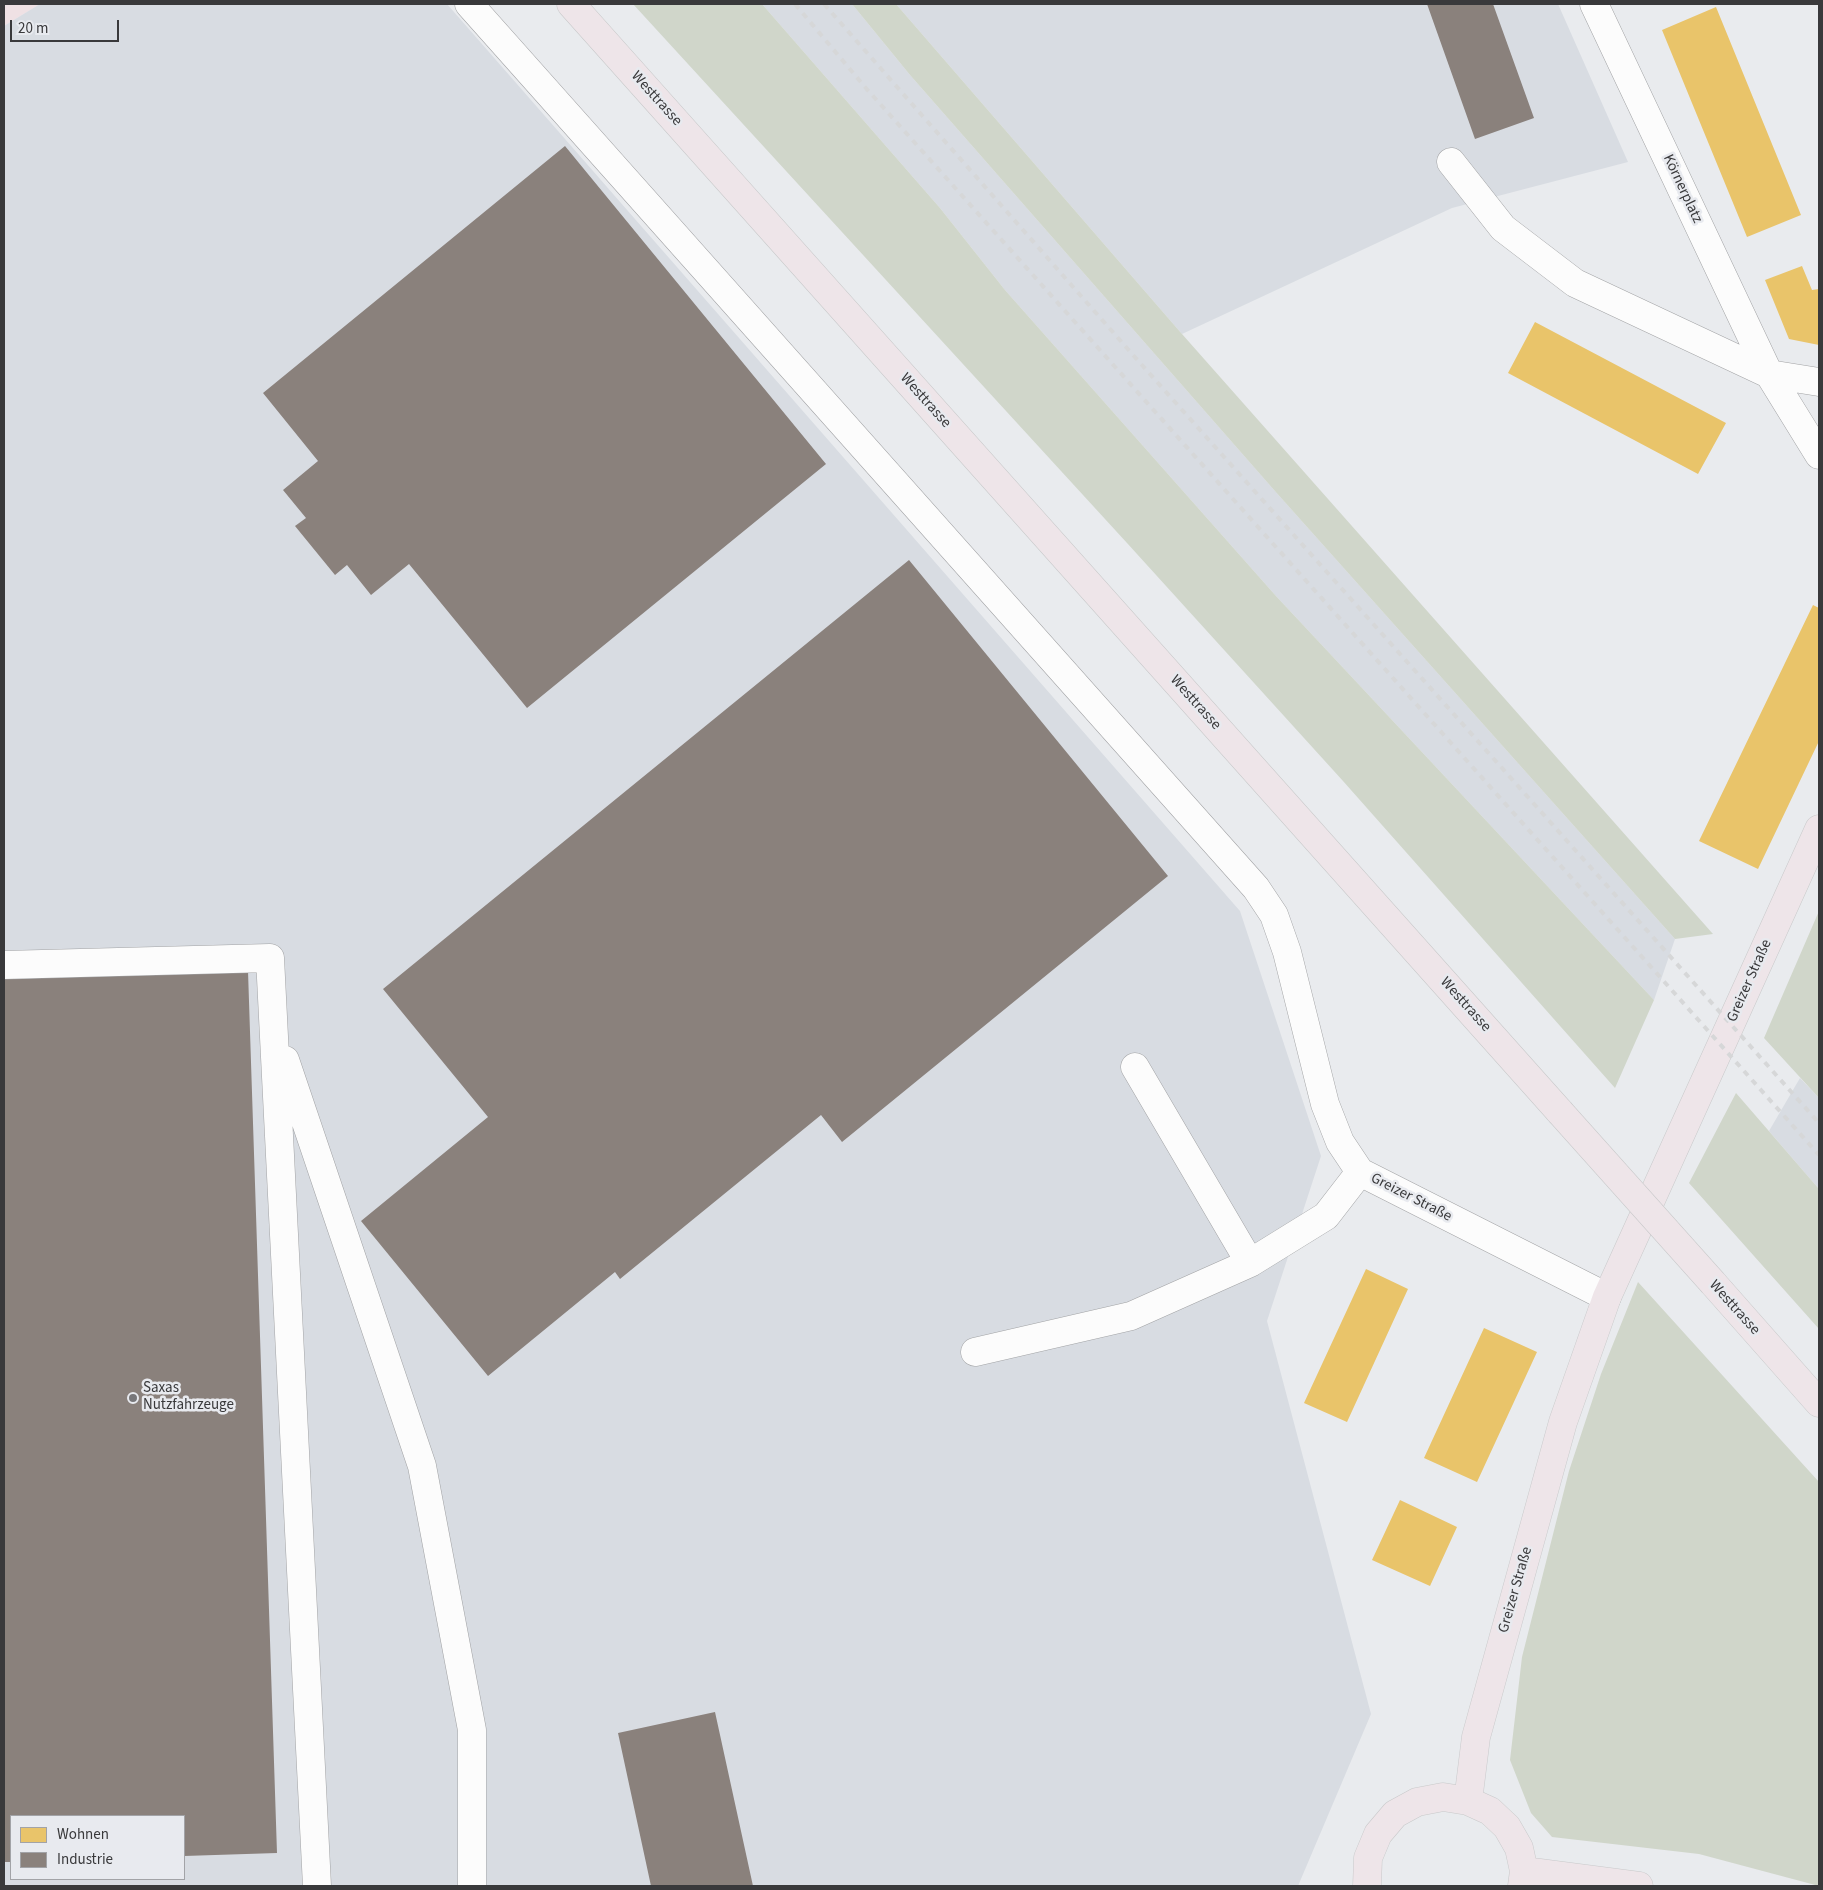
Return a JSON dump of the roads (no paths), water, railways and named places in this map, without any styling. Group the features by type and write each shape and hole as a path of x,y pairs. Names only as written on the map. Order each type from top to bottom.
{"main road":[{"name":"Westtrasse","path":"571,4 1819,1403"},
{"name":"Greizer Straße","path":"1468,1801 1476,1737 1486,1699 1563,1422 1608,1297 1819,829"},
{"path":"1367,1886 1368,1858 1378,1834 1395,1814 1418,1802 1443,1797 1468,1801 1490,1811 1507,1827 1519,1848 1523,1879 1639,1886"}],"street":[{"path":"469,4 1256,888 1274,915 1287,952 1325,1104 1340,1142 1360,1172"},
{"name":"Körnerplatz","path":"1594,4 1769,374 1819,455"},
{"path":"1451,162 1504,228 1575,283 1769,374 1819,382"},
{"path":"4,965 270,958 317,1886"},
{"path":"274,1028 422,1466 472,1730 472,1886"},
{"path":"1134,1066 1250,1263"},
{"name":"Greizer Straße","path":"975,1352 1131,1316 1250,1263 1326,1216 1360,1172 1608,1297"}],"railway":[{"path":"795,4 865,87 1819,1155"},
{"path":"824,4 1133,355 1819,1123"}],"place":[{"name":"Saxas Nutzfahrzeuge","path":"133,1398"}]}
